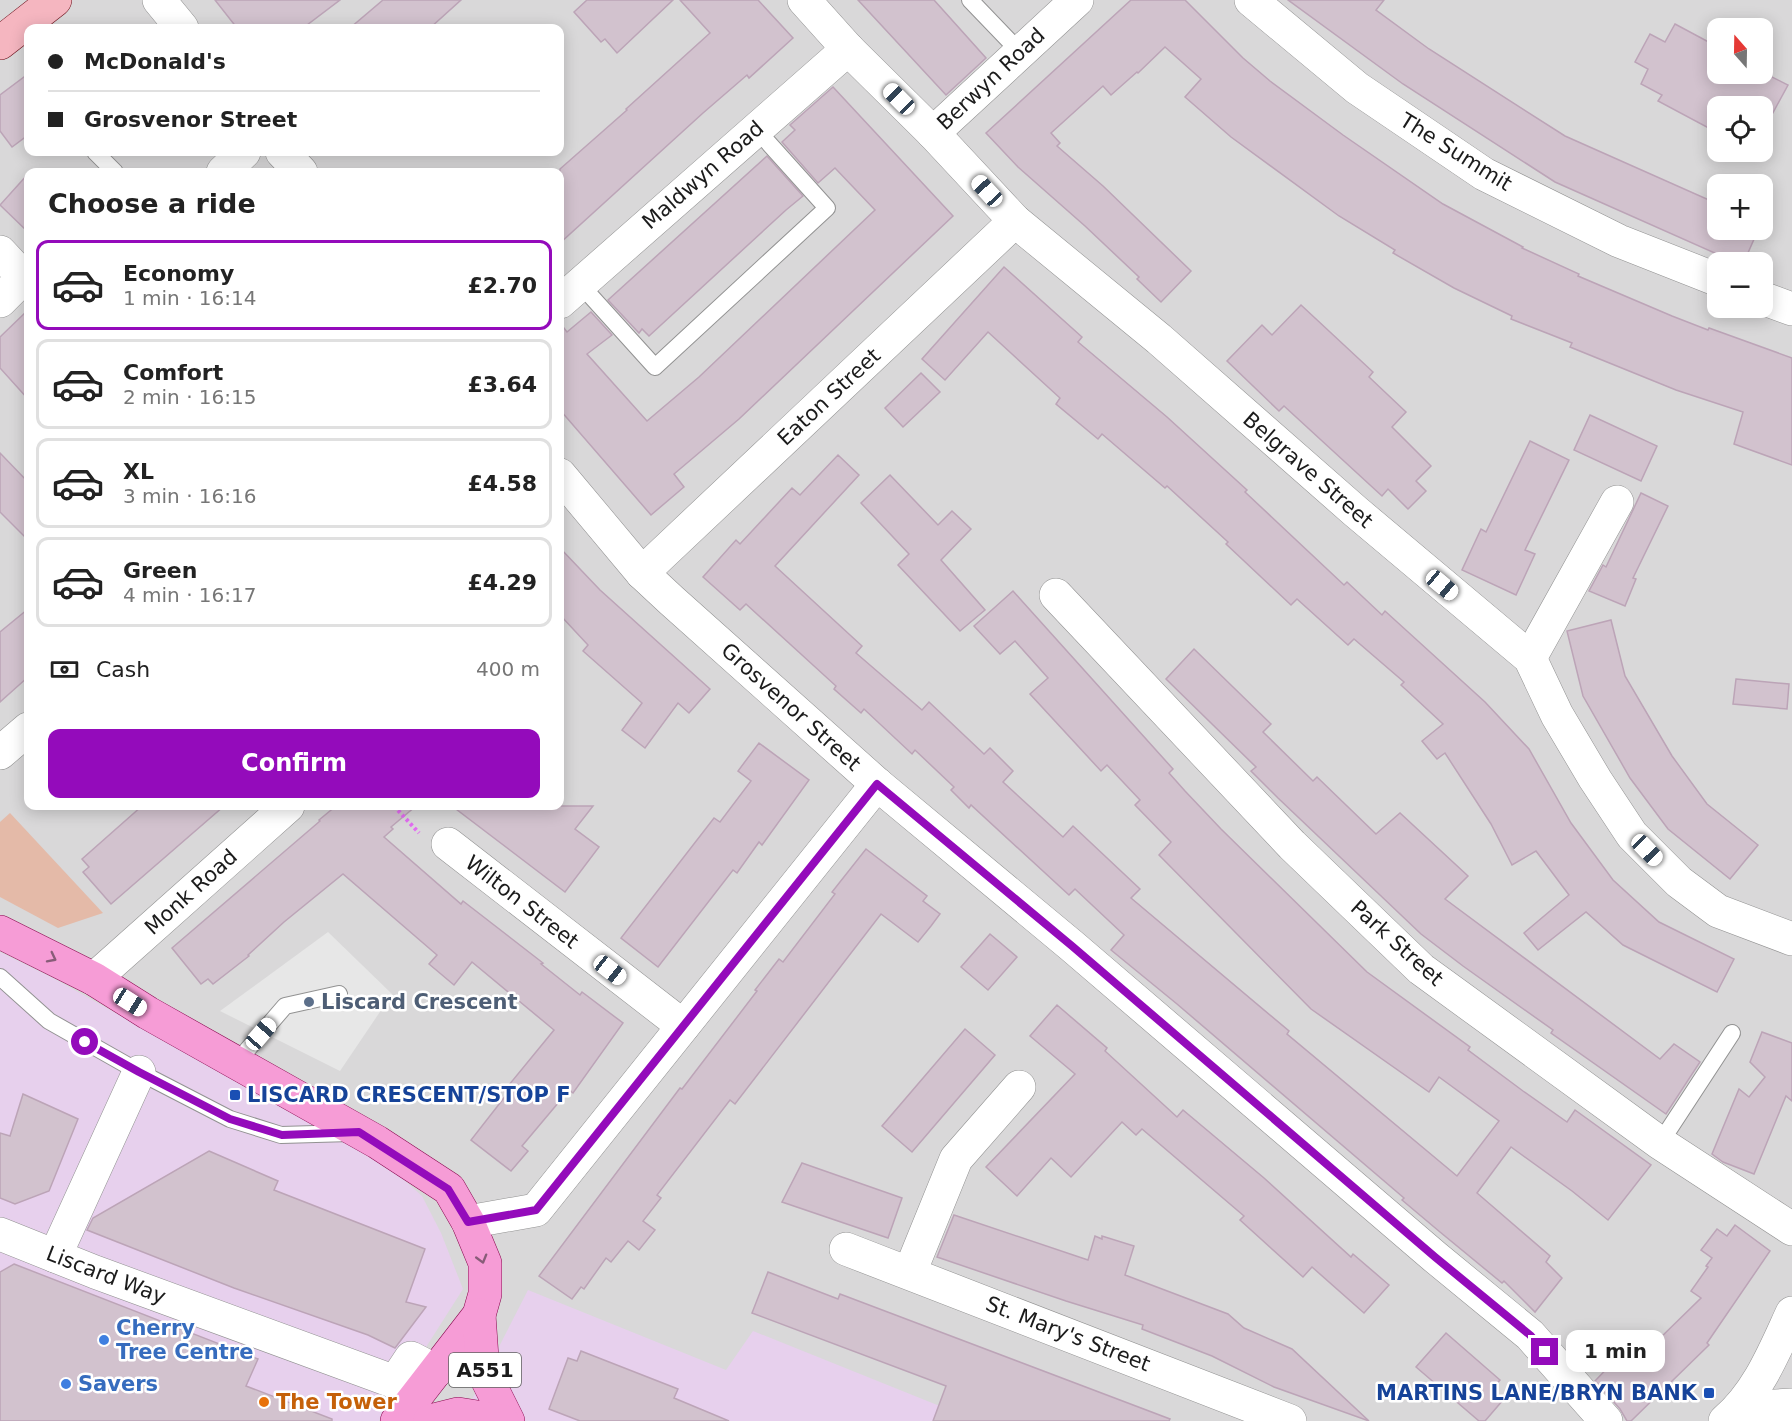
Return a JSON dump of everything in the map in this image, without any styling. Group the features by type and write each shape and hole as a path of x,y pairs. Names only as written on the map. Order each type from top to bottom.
{"main road":[{"path":"24,24 55,0"},
{"path":"0,43 24,24"},
{"name":"A551","path":"0,932 94,979 359,1132 448,1189 468,1222 485,1263 486,1294 479,1315 397,1421"},
{"name":"A551","path":"479,1315 482,1358 487,1379 508,1421"},
{"name":"A551","path":"430,1421 458,1414 502,1421"}],"street":[{"path":"159,0 179,24"},
{"name":"Belgrave Street","path":"804,0 848,49 933,133 1016,221 1159,339 1355,511 1530,658 1557,715 1595,779 1632,835 1678,882 1718,911 1792,939"},
{"name":"Berwyn Road","path":"933,133 1077,0"},
{"name":"The Summit","path":"1251,0 1357,88 1484,174 1619,241 1707,276"},
{"name":"Maldwyn Road","path":"570,293 848,49"},
{"path":"227,168 240,156"},
{"path":"286,156 297,168"},
{"name":"Eaton Street","path":"642,573 1016,221"},
{"path":"0,252 24,277"},
{"path":"0,301 24,281"},
{"path":"1773,302 1792,309"},
{"name":"Grosvenor Street","path":"564,480 642,573 877,784 1072,946 1530,1335 1606,1421"},
{"path":"1530,658 1617,502"},
{"name":"Park Street","path":"1056,595 1292,845 1421,969 1660,1143 1792,1229"},
{"path":"0,753 24,732"},
{"path":"468,1222 536,1210 877,784"},
{"name":"Monk Road","path":"94,979 284,810"},
{"name":"Wilton Street","path":"448,844 682,1026"},
{"path":"55,1256 139,1072"},
{"path":"910,1272 956,1160 1019,1087"},
{"name":"Liscard Way","path":"0,1234 395,1382 411,1358 436,1371"},
{"name":"St. Mary's Street","path":"846,1249 1290,1421"},
{"path":"1733,1414 1768,1366 1792,1313"},
{"path":"1733,1414 1792,1405"}],"lane":[{"path":"970,0 1020,52"},
{"path":"570,293 655,367 827,208 756,129"},
{"path":"99,156 111,168"},
{"path":"0,977 49,1022 230,1119 282,1135 359,1132"},
{"path":"236,1063 285,1006 339,994"},
{"path":"1660,1143 1732,1033"}],"shaded area":[{"path":"0,0 1792,0 1792,1421 0,1421"},
{"path":"10,813 103,913 58,928 0,897 0,822"},
{"name":"Liscard Crescent","path":"328,932 392,994 340,1071 220,1011"},
{"path":"0,952 53,978 385,1163 422,1196 441,1233 463,1289 379,1421 0,1421"},
{"path":"528,1290 726,1370 753,1331 977,1421 461,1421"}],"building":[{"path":"215,0 340,0 308,24 234,24"},
{"path":"383,0 461,0 434,24 355,24"},
{"path":"587,0 673,0 617,53 605,39 601,42 574,12"},
{"path":"680,0 758,0 793,38 749,78 747,75 703,113 564,239 564,168 561,168 710,33"},
{"path":"858,0 934,0 986,58 946,95"},
{"path":"1131,0 1185,0 1243,58 1343,135 1443,204 1522,248 1579,274 1578,276 1672,316 1792,358 1792,465 1734,444 1743,412 1676,390 1570,347 1572,343 1511,319 1512,316 1454,288 1393,253 1395,250 1339,216 1231,137 1185,97 1201,79 1165,47 1111,95 1103,86 1051,133 1060,143 1057,146 1103,186 1191,271 1161,302 1137,279 1139,277 1018,167 986,133"},
{"path":"1288,0 1384,0 1376,10 1429,49 1565,136 1707,199 1707,240 1754,240 1748,252 1712,252 1555,182 1403,84"},
{"path":"1675,24 1707,41 1707,84 1773,84 1773,78 1788,85 1773,113 1773,96 1707,96 1707,127 1658,101 1662,95 1641,84 1648,69 1635,62 1650,34 1665,42"},
{"path":"24,77 24,138 12,147 0,131 0,95"},
{"path":"833,87 953,216 739,419 674,474 684,487 651,515 564,415 564,328 567,332 591,312 612,335 587,354 647,421 699,377 875,210 835,168 818,183 782,142 795,130 790,125"},
{"path":"767,156 803,196 649,336 642,329 639,333 608,300"},
{"path":"24,178 24,228 0,205"},
{"path":"1004,267 1082,337 1078,342 1167,417 1247,490 1245,492 1344,585 1347,582 1382,615 1385,611 1485,702 1529,749 1571,823 1613,880 1659,922 1734,959 1717,992 1623,945 1586,912 1538,950 1524,933 1569,895 1536,851 1512,865 1491,824 1445,753 1437,759 1422,741 1443,724 1401,685 1404,682 1354,639 1348,645 1297,599 1291,605 1226,544 1228,542 1167,486 1165,488 1102,434 1098,439 1056,404 1060,398 988,332 945,380 922,359"},
{"path":"1301,305 1373,372 1369,377 1406,412 1392,427 1431,466 1416,481 1426,491 1408,509 1388,489 1382,496 1284,406 1279,411 1227,361 1262,325 1272,335"},
{"path":"24,314 24,395 0,368 0,337"},
{"path":"921,373 940,392 903,427 885,408"},
{"path":"1590,415 1657,446 1641,481 1574,450"},
{"path":"1530,441 1569,460 1525,550 1535,554 1516,595 1462,570 1481,529 1486,532"},
{"path":"0,453 24,478 24,536 0,512"},
{"path":"838,455 859,475 775,566 862,646 856,653 922,710 929,702 984,754 990,748 1013,771 1003,782 1063,837 1073,826 1140,889 1131,898 1289,1031 1287,1034 1457,1176 1499,1121 1439,1077 1429,1092 1311,1009 1159,855 1171,842 1135,805 1140,800 1107,765 1101,771 1030,694 1048,678 1015,641 1000,654 974,626 1013,591 1173,769 1169,773 1185,791 1367,972 1470,1047 1468,1050 1567,1122 1575,1110 1651,1165 1608,1220 1511,1147 1477,1193 1550,1256 1546,1262 1562,1278 1535,1312 1504,1281 1502,1283 1402,1200 1404,1198 1111,950 1124,935 1075,889 1069,895 971,805 969,808 951,790 954,787 915,750 912,754 864,709 861,713 834,689 836,686 746,604 740,610 703,577 736,540 740,544 792,488 800,495"},
{"path":"890,475 938,525 952,511 971,529 941,560 985,610 960,631 898,565 909,554 861,503"},
{"path":"1641,493 1668,506 1633,578 1636,579 1625,606 1589,591 1603,565 1606,567"},
{"path":"564,552 600,590 710,689 689,713 678,703 645,748 622,730 642,703 583,651 588,645 564,619"},
{"path":"24,612 24,681 0,702 0,632"},
{"path":"1611,620 1625,676 1672,756 1707,804 1758,845 1730,879 1668,829 1630,778 1583,696 1567,631"},
{"path":"1194,649 1271,724 1263,732 1313,781 1317,777 1376,834 1400,813 1468,876 1445,899 1660,1059 1674,1044 1700,1062 1666,1114 1551,1033 1553,1030 1421,934 1278,798 1251,771 1256,767 1166,679"},
{"path":"1736,679 1789,684 1787,709 1733,704"},
{"path":"759,743 809,780 762,845 759,842 737,873 733,870 658,967 621,938 714,818 720,822 751,781 738,771"},
{"path":"564,806 593,806 575,829 599,847 565,892 457,810 564,810"},
{"path":"137,810 219,810 111,904 83,872 89,867 82,859"},
{"path":"331,810 411,810 391,827 393,829 384,837 461,904 463,901 580,995 582,992 623,1023 573,1093 569,1090 522,1146 528,1151 511,1171 471,1140 507,1094 504,1091 554,1030 472,962 454,985 429,964 437,955 343,874 284,922 249,956 213,984 208,979 201,984 172,948"},
{"path":"866,849 927,896 923,901 940,914 931,926 918,942 881,914 735,1104 730,1100 657,1195 661,1198 643,1221 655,1230 639,1250 628,1241 611,1262 606,1258 584,1289 581,1287 572,1299 539,1276 779,959 783,962 835,894 832,892"},
{"path":"990,934 1017,957 988,990 961,967"},
{"path":"1057,1005 1107,1048 1105,1051 1177,1117 1183,1110 1264,1178 1351,1257 1353,1254 1389,1285 1364,1313 1312,1267 1303,1277 1240,1220 1244,1216 1142,1129 1136,1135 1122,1122 1071,1177 1051,1158 1017,1196 986,1167 1075,1074 1030,1036"},
{"path":"965,1029 995,1055 912,1152 882,1126"},
{"path":"1762,1032 1792,1043 1792,1101 1786,1096 1754,1174 1723,1162 1712,1154 1739,1089 1749,1097 1765,1077 1750,1062"},
{"path":"23,1094 78,1119 49,1191 15,1204 0,1198 0,1133 10,1136"},
{"path":"209,1151 278,1181 274,1190 425,1249 406,1302 426,1307 395,1348 368,1335 234,1288 87,1230 93,1218"},
{"path":"802,1163 902,1198 888,1238 782,1202"},
{"path":"954,1215 1088,1260 1095,1236 1134,1246 1125,1275 1228,1314 1244,1328 1292,1349 1369,1421 1274,1387 1212,1356 1142,1329 1143,1325 937,1257"},
{"path":"1735,1225 1770,1251 1707,1343 1709,1345 1631,1421 1627,1421 1620,1409 1595,1381 1616,1359 1624,1367 1653,1339 1656,1342 1701,1298 1691,1291 1712,1258 1701,1250 1717,1229 1727,1236"},
{"name":"Cherry Tree Centre","path":"14,1264 258,1359 246,1386 332,1419 332,1421 0,1421 0,1272"},
{"path":"768,1272 838,1299 840,1294 1170,1419 1169,1421 933,1421 946,1386 752,1313"},
{"path":"1446,1333 1500,1380 1491,1390 1503,1400 1485,1421 1479,1421 1416,1367"},
{"path":"581,1351 678,1389 674,1398 729,1421 580,1421 549,1409 568,1358 577,1361"}],"place":[{"name":"Liscard Crescent","path":"309,1002"},
{"name":"LISCARD CRESCENT/STOP F","path":"235,1095"},
{"name":"Cherry Tree Centre","path":"104,1340"},
{"name":"Savers","path":"66,1384"},
{"name":"MARTINS LANE/BRYN BANK","path":"1709,1393"},
{"name":"The Tower","path":"264,1402"}],"route":[{"path":"85,1042 230,1119 282,1135 359,1132 448,1189 468,1222 536,1210 877,784 1072,946 1435,1257 1530,1335 1545,1352"}]}
